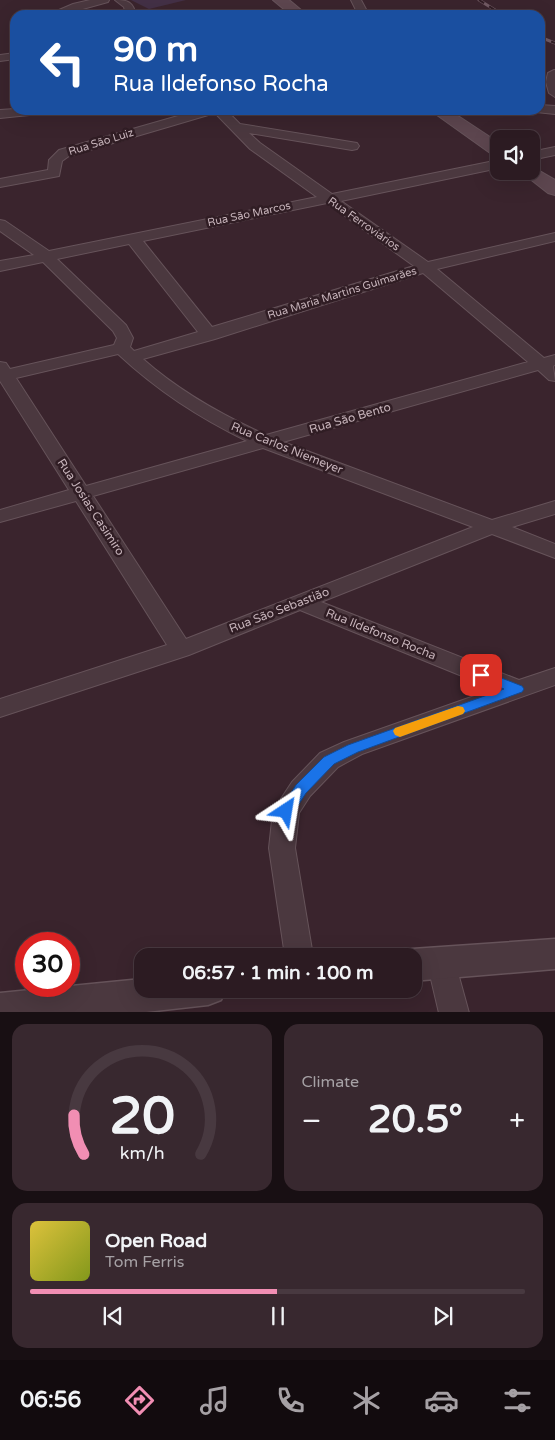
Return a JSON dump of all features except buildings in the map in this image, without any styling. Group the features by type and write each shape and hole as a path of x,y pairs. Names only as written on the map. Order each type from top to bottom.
{"main road":[{"path":"280,0 291,10"},
{"path":"445,115 490,145"},
{"path":"540,179 555,189"}],"street":[{"path":"66,10 104,0"},
{"path":"120,0 129,6 130,10"},
{"path":"554,73 552,82 555,92"},
{"name":"Rua São Luiz","path":"0,183 54,173 56,160 64,153 190,115"},
{"name":"Rua Ferroviários","path":"224,115 255,146 425,267 551,367"},
{"path":"237,128 352,146"},
{"path":"540,154 555,151"},
{"name":"Rua São Marcos","path":"0,266 490,166"},
{"path":"0,224 46,256 120,329 125,338 125,352"},
{"name":"Rua Maria Martins Guimarães","path":"2,373 125,352 209,335 425,267 555,237"},
{"path":"133,239 209,335"},
{"name":"Rua Carlos Niemeyer","path":"125,352 154,378 185,399 221,421 265,442 555,551"},
{"name":"Rua São Bento","path":"0,516 265,442 551,367"},
{"name":"Rua Josias Casimiro","path":"2,373 82,493 181,648"},
{"name":"Rua São Sebastião","path":"0,708 181,648 492,527 555,507"},
{"name":"Rua Ildefonso Rocha","path":"300,602 518,689"},
{"path":"298,948 282,848 286,811 301,789 329,760 353,748 555,676"},
{"path":"454,1012 427,964 555,954"},
{"path":"0,1010 152,1004 174,998"}],"shaded area":[{"path":"131,0 186,0 149,9"}],"railway":[{"path":"479,0 495,10"},
{"path":"545,39 555,43"}],"slow traffic":[{"path":"400,731 458,711"}],"route":[{"path":"286,811 301,789 329,760 353,748 518,689 481,675"}]}
